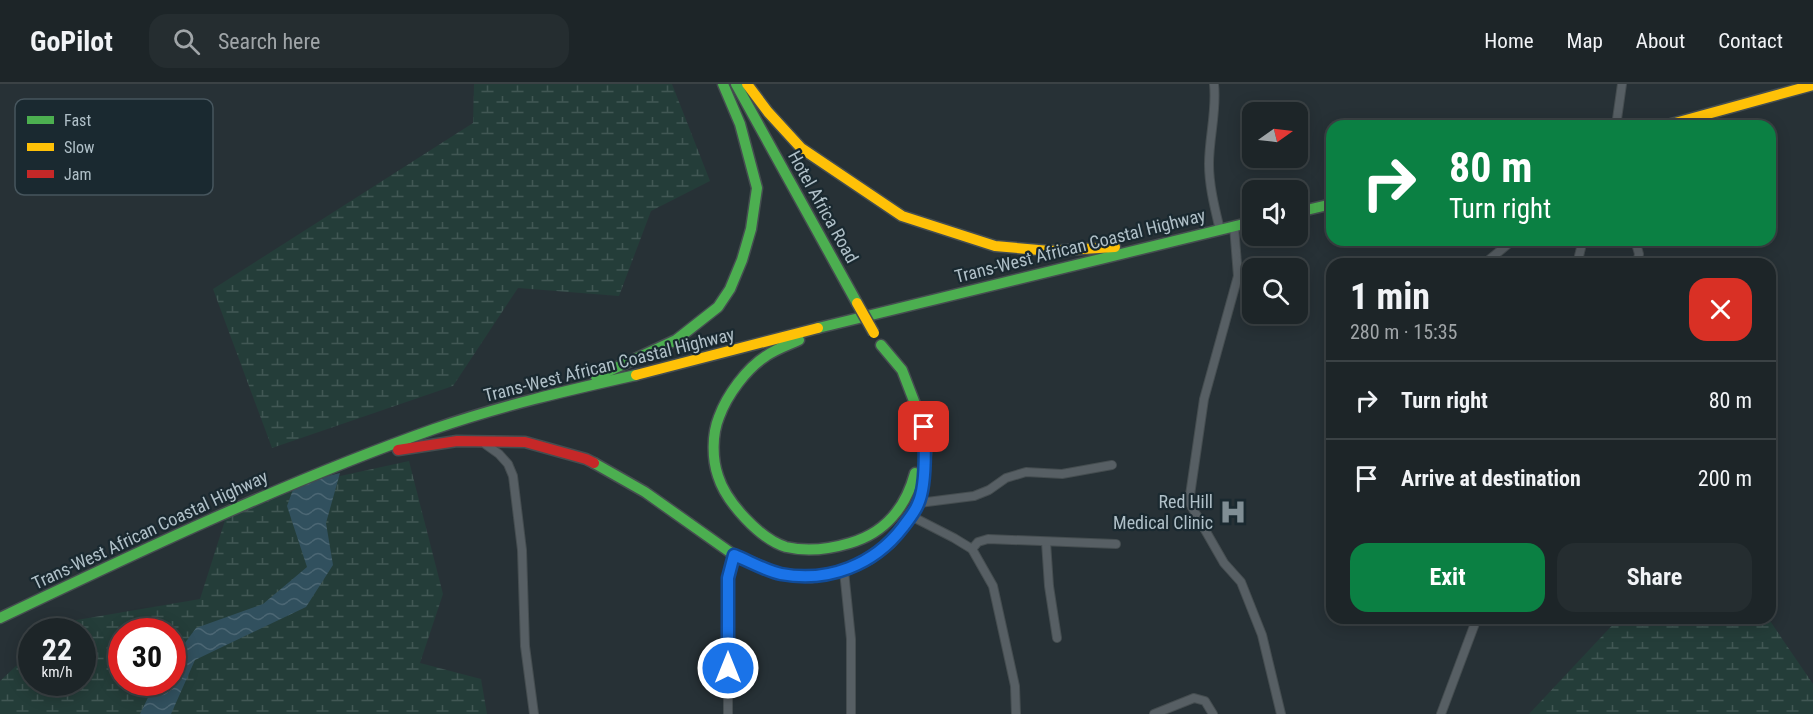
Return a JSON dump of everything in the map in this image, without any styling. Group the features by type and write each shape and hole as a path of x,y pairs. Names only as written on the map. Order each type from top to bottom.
{"main road":[{"path":"565,391 676,340 718,307 730,289 751,229 757,188 740,124 723,84"},
{"name":"Hotel Africa Road","path":"736,84 881,345"},
{"path":"747,84 801,148 902,216 995,246 1050,251 1108,248 1204,234"},
{"path":"1686,120 1813,85"},
{"path":"1308,210 1326,205"},
{"name":"Trans-West African Coastal Highway","path":"0,618 178,533 271,492 435,429 565,391 660,370 838,323 1242,224"},
{"path":"838,323 775,351 756,363 727,401 716,424 715,451 718,476 735,506 757,528 780,544 810,550 841,547 874,535 901,510 913,486 918,458 917,432 898,374 881,345"},
{"path":"369,454 457,441 525,442 586,459 645,492 734,555 779,574 811,577 844,571 869,558 890,543 919,503 926,453 924,427 902,370 881,345"}],"street":[{"path":"1214,84 1214,120 1209,164 1220,230"},
{"path":"1617,120 1622,84"},
{"path":"1234,226 1238,276 1204,399 1189,502 1224,563 1241,582 1263,635 1281,714"},
{"path":"1491,258 1506,246"},
{"path":"480,440 499,454 508,464 513,476 521,540 525,646 534,714"},
{"path":"919,503 974,496 989,490 1006,478 1026,472 1062,474 1112,465"},
{"path":"911,516 972,549 993,586 1015,686 1016,714"},
{"path":"972,549 978,542 988,539 1116,544"},
{"path":"1046,542 1048,586 1057,638"},
{"path":"728,714 728,578 734,555"},
{"path":"844,571 851,639 851,714"},
{"path":"1441,714 1475,624"},
{"path":"1154,714 1194,698 1205,701 1213,714"}],"green space":[{"path":"474,84 672,84 710,181 651,211 619,296 518,288 453,386 272,448 213,289 473,123"},
{"path":"409,461 443,594 420,663 481,679 487,714 0,714 0,681 18,664 18,696 96,696 96,618 88,618 200,599 227,514 285,488"},
{"path":"1613,624 1772,624 1813,684 1813,714 1529,714"}],"water":[{"path":"340,473 326,523 333,565 306,607 195,660 186,680 186,641 196,628 263,604 307,567 287,506 295,484"},
{"path":"149,696 179,696 171,714 140,714"}],"traffic: fast":[{"path":"596,377 676,340 718,307 730,289 751,229 757,188 740,124 723,84"},
{"path":"736,84 857,303"},
{"path":"1308,210 1326,205"},
{"path":"818,328 1242,224"},
{"path":"799,340 778,349 751,368 732,391 722,409 715,431 715,462 722,486 736,508 755,528 776,543 786,547 810,550 842,545 862,539 884,525 906,497 915,473"},
{"path":"594,463 645,492 734,555 779,574 811,577 844,571 869,559 890,543 919,503 926,453 924,427 902,370 881,345"},
{"path":"0,618 214,518 323,471 434,429 484,413 636,375"}],"traffic: slow":[{"path":"747,84 768,112 801,148 902,216 995,246 1050,251 1115,247"},
{"path":"1686,120 1813,85"},
{"path":"857,303 874,333"},
{"path":"636,375 818,328"}],"traffic: jam":[{"path":"398,450 457,441 525,442 594,463"}],"place":[{"name":"Red Hill Medical Clinic","path":"1233,512"}],"route":[{"path":"728,668 728,578 734,555 779,574 811,577 844,571 869,558 890,543 919,503 926,453 924,427"}]}
